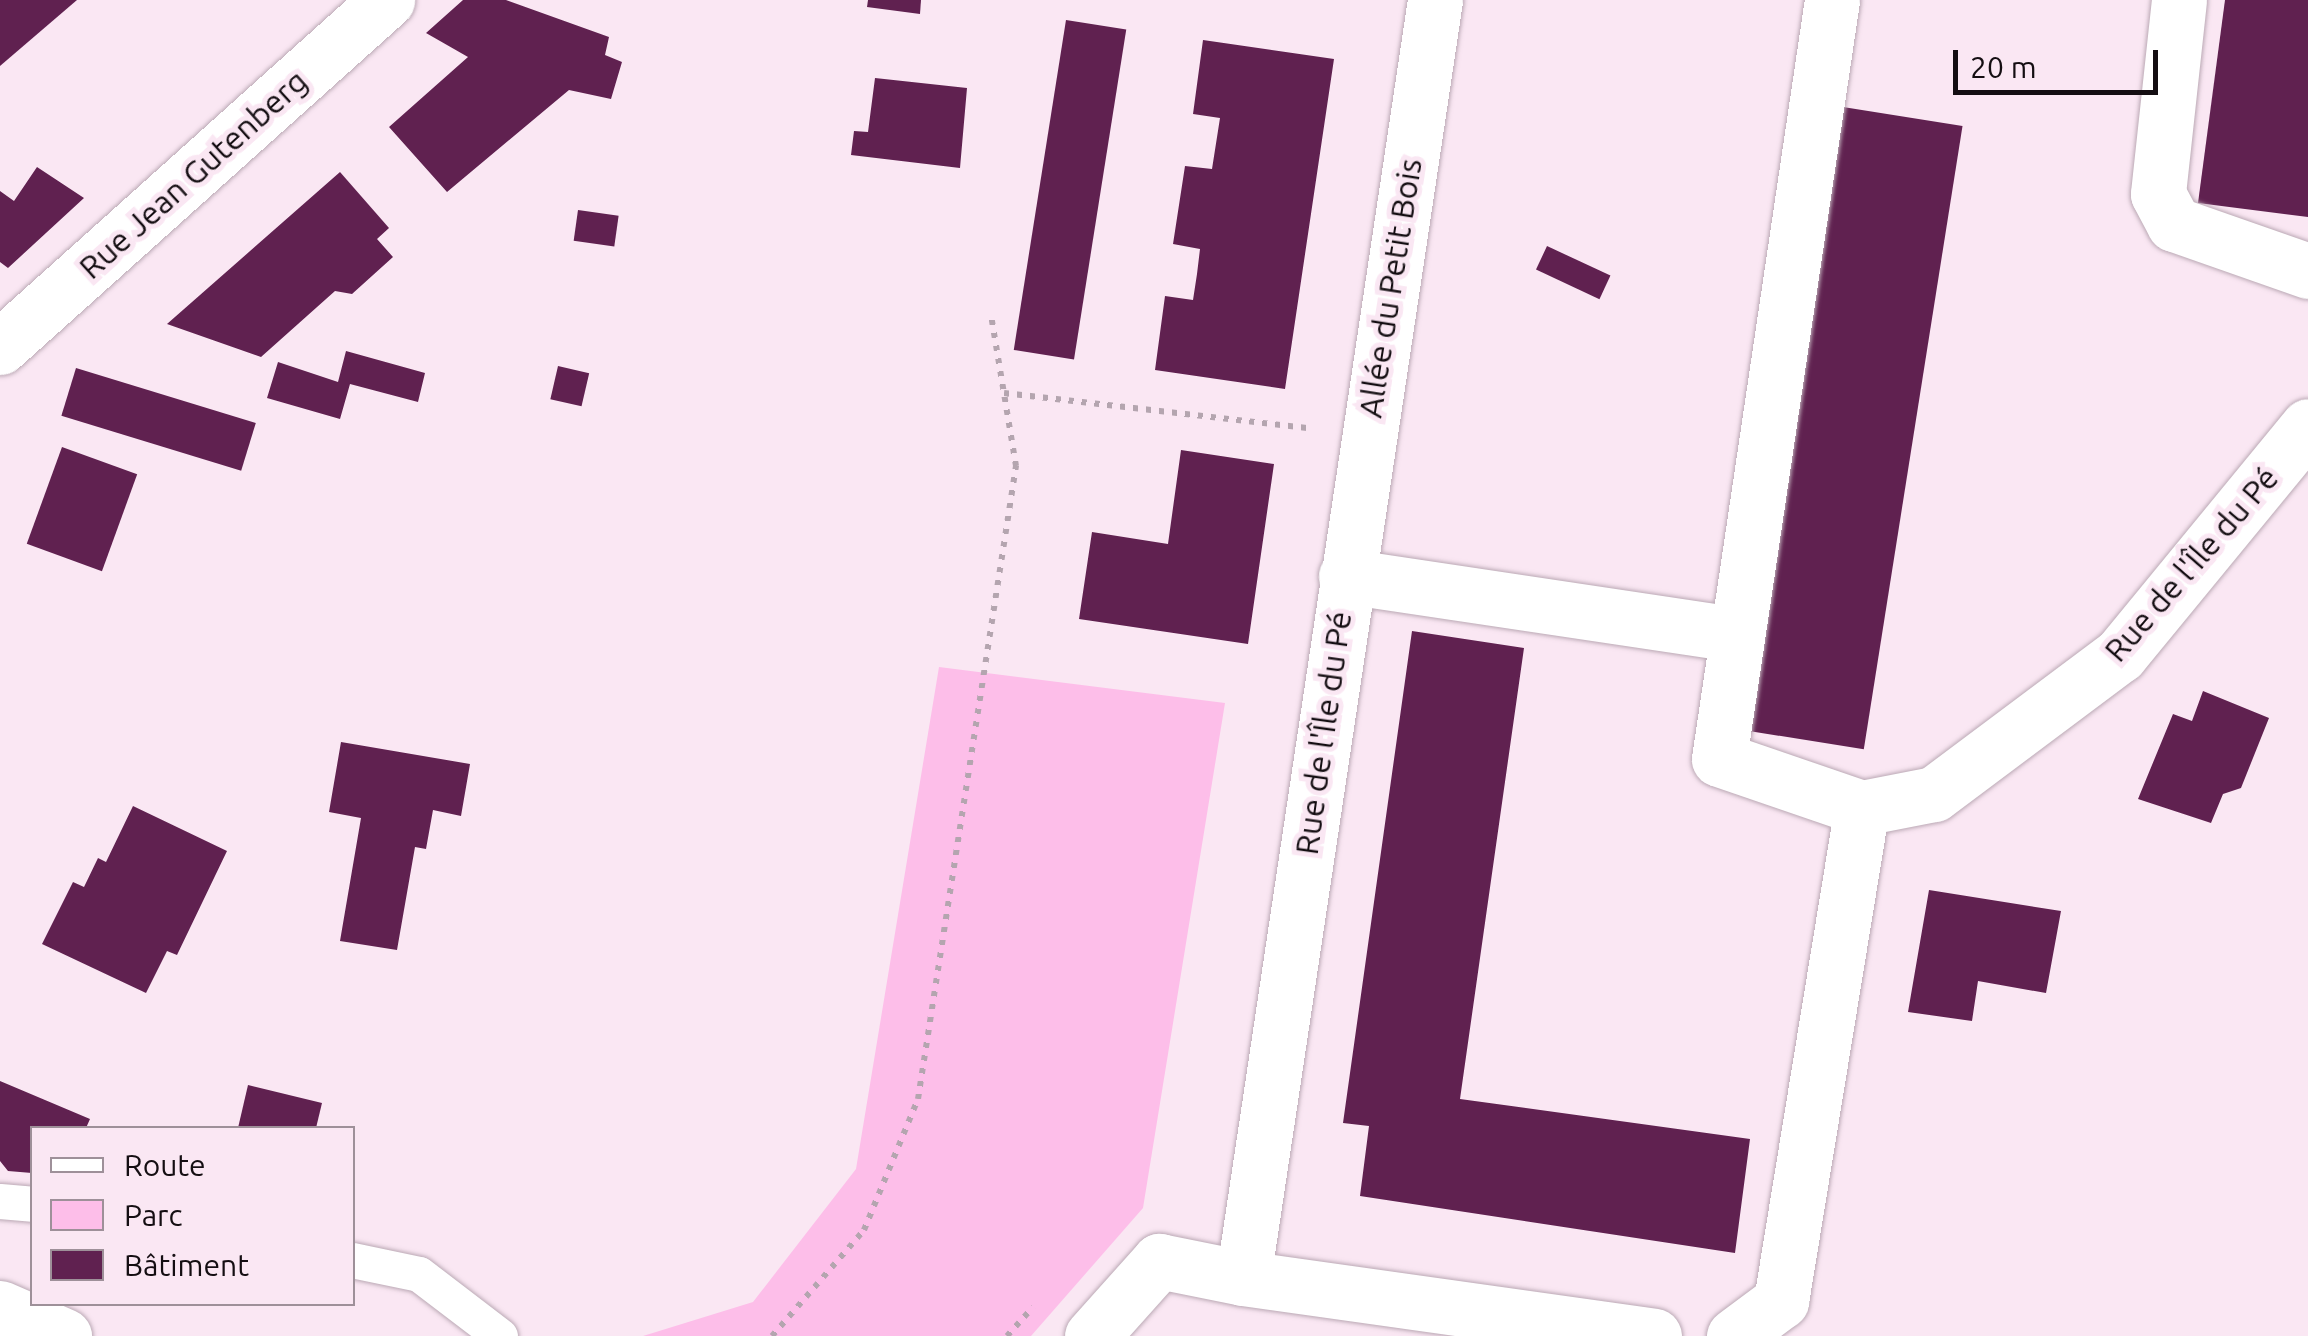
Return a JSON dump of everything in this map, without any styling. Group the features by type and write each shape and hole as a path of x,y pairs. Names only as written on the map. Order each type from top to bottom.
{"street":[{"name":"Rue Jean Gutenberg","path":"0,347 386,0"},
{"name":"Allée du Petit Bois","path":"1346,576 1435,0"},
{"name":"Rue de l'Île du Pé","path":"1832,0 1734,634 1719,759 1862,808 1934,794 2120,655 2308,426"},
{"path":"2179,0 2158,194 2174,224 2308,271"},
{"name":"Rue de l'Île du Pé","path":"1243,1278 1346,576 1734,634"},
{"path":"1734,1336 1781,1302 1862,808"},
{"path":"1092,1336 1159,1262 1243,1278 1654,1336"},
{"path":"6,1319 64,1336"}],"lane":[{"path":"0,1201 30,1204"},
{"path":"355,1261 418,1274 500,1336"}],"path":[{"path":"772,1336 864,1230 918,1099 1016,466 991,315"},
{"path":"1004,393 1368,435"}],"green space":[{"path":"939,667 1225,703 1143,1208 1031,1336 643,1336 753,1302 856,1169"}],"building":[{"path":"0,0 77,0 0,66"},
{"path":"463,0 506,0 609,37 605,55 622,62 611,99 569,90 447,192 389,127 468,57 426,33"},
{"path":"868,0 921,0 920,14 867,7"},
{"path":"2225,0 2308,0 2308,217 2198,203"},
{"path":"1066,20 1126,30 1074,359 1014,350"},
{"path":"1203,40 1334,59 1285,389 1155,370 1165,296 1193,300 1197,274 1200,249 1173,244 1185,166 1212,169 1220,118 1193,114"},
{"path":"875,78 967,88 960,168 851,155 854,131 868,132"},
{"path":"1843,107 1963,126 1864,749 1744,730"},
{"path":"37,167 84,198 8,268 0,262 0,191 14,201"},
{"path":"340,172 389,228 377,239 393,257 352,294 335,291 261,357 167,324"},
{"path":"578,210 619,216 614,246 574,241"},
{"path":"1547,246 1610,276 1599,299 1536,270"},
{"path":"346,351 425,373 418,402 350,384 340,419 267,398 278,362 338,382"},
{"path":"558,366 589,373 582,406 550,399"},
{"path":"76,368 256,423 241,471 61,416"},
{"path":"62,447 137,474 102,571 27,544"},
{"path":"1181,450 1274,464 1248,644 1079,619 1092,532 1168,544"},
{"path":"1412,631 1524,648 1460,1099 1750,1139 1735,1253 1360,1196 1369,1126 1343,1123"},
{"path":"2203,691 2269,718 2241,788 2223,794 2211,823 2138,799 2173,714 2192,721"},
{"path":"341,742 470,764 461,816 433,810 426,849 415,847 397,950 340,941 361,818 329,812"},
{"path":"133,806 227,851 177,955 167,951 146,993 42,944 73,882 84,887 98,858 106,862"},
{"path":"1929,890 2061,911 2046,993 1978,981 1972,1021 1908,1012"},
{"path":"0,1081 90,1119 87,1126 30,1126 30,1173 8,1171 0,1161"},
{"path":"248,1085 322,1103 316,1126 238,1126"}]}
